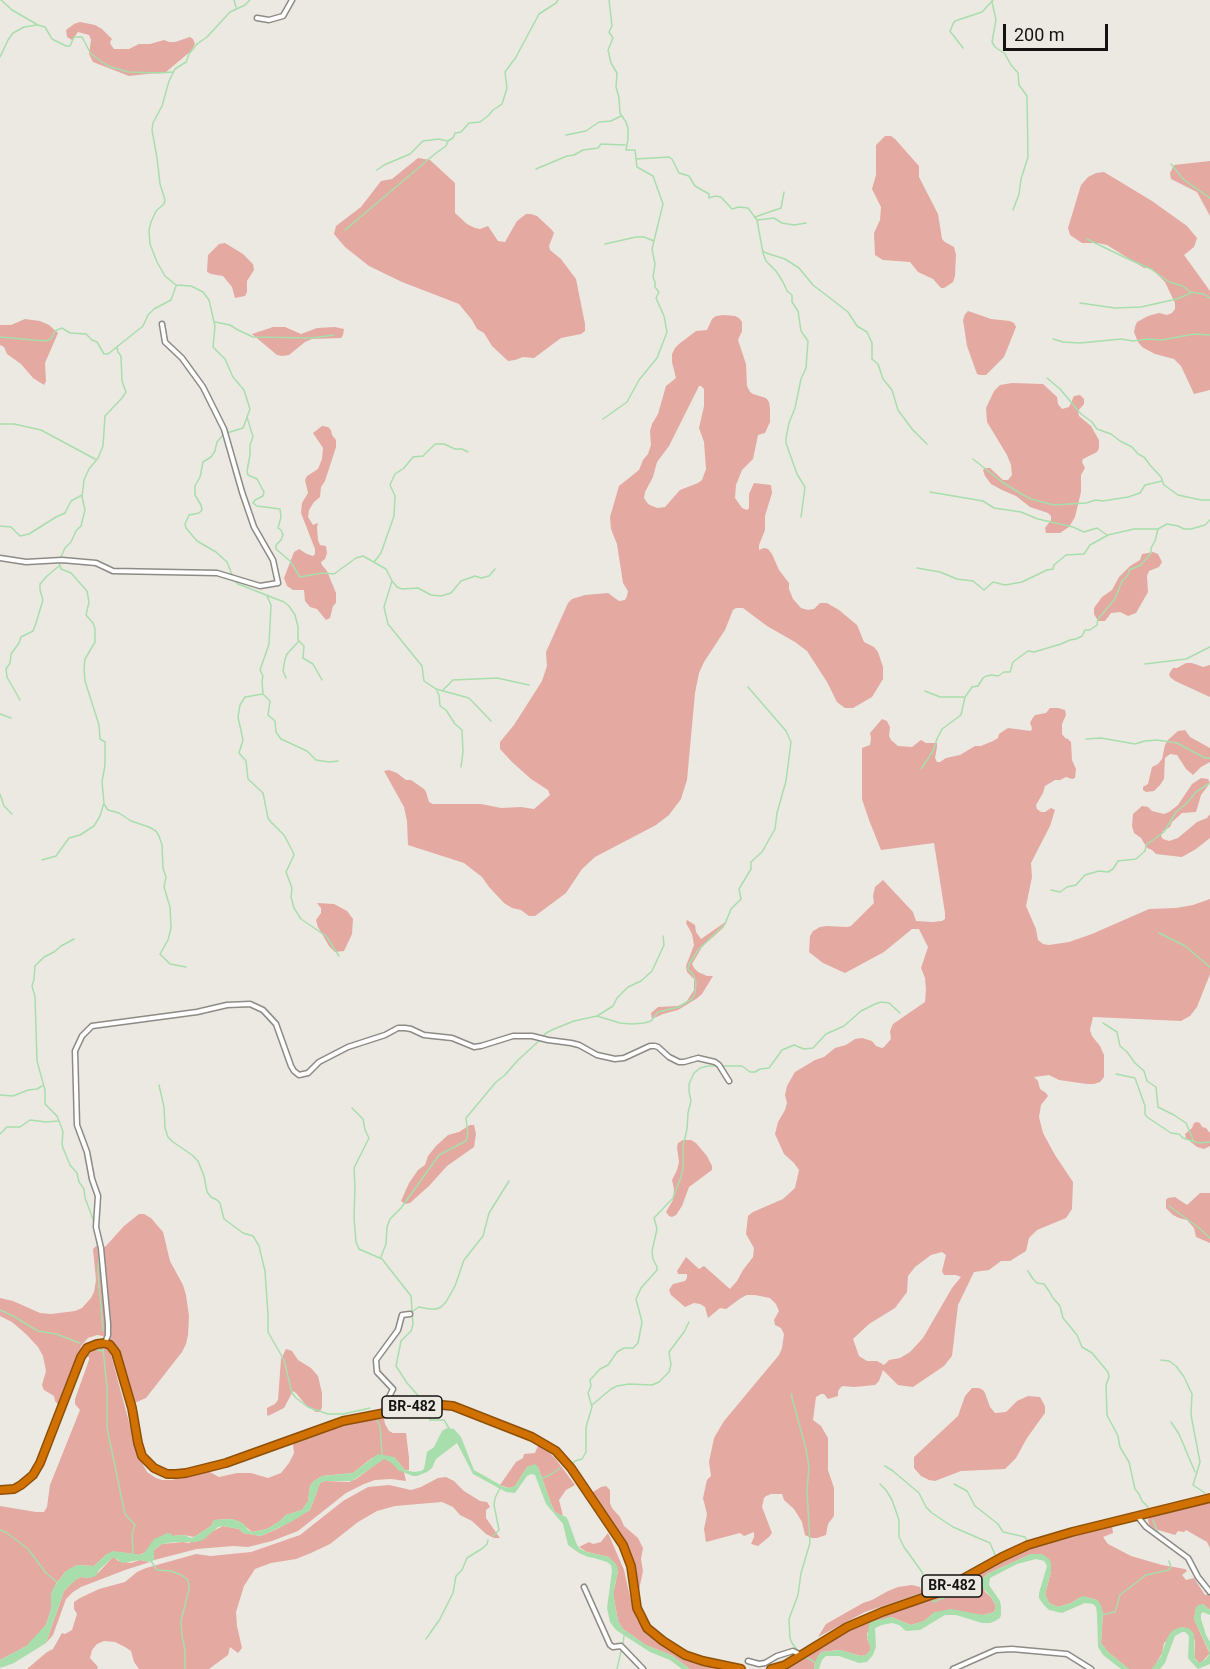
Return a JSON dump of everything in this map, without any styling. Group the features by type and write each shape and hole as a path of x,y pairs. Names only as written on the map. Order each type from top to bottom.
{"highway":[{"name":"BR-482","path":"105,1344 110,1345 116,1353 132,1408 142,1456 154,1468 167,1474 186,1473 226,1463 343,1421 431,1404 453,1406 532,1437 556,1451 571,1468 623,1545 631,1566 637,1608 647,1628 685,1655 741,1669"},
{"path":"0,1490 14,1489 33,1475 40,1463 81,1357 92,1345 105,1344"},
{"name":"BR-482","path":"771,1669 785,1665 847,1627 937,1593 1028,1545 1210,1498"}],"street":[{"path":"257,18 269,20 283,16 292,0"},
{"path":"0,558 26,562 62,560 96,563 113,571 217,573 260,586 278,584 273,560 254,527 224,429 203,387 182,358 165,342 162,324"},
{"path":"105,1344 108,1324 101,1248 96,1227 98,1196 77,1114 75,1051 82,1036 92,1026 197,1012 227,1005 250,1004 263,1010 276,1024 291,1066 299,1075 308,1073 317,1064 339,1050 385,1035 398,1028 405,1028 427,1036 452,1038 474,1047 517,1036 532,1036 576,1044 597,1055 615,1059 624,1058 650,1046 655,1046 679,1062 698,1058 715,1062 729,1081"},
{"path":"387,1412 386,1403 393,1389 377,1372 376,1360 398,1330 402,1316 410,1314"},
{"path":"1137,1516 1146,1527 1188,1558 1198,1577 1210,1592"},
{"path":"584,1587 610,1645 621,1646 643,1669"},
{"path":"953,1669 996,1650 1012,1649 1067,1654 1091,1669"},
{"path":"748,1661 765,1663 793,1651 801,1655"}],"shaded area":[{"path":"80,22 102,29 112,39 110,42 114,49 129,49 139,44 164,40 175,42 190,37 195,44 191,51 166,72 129,76 93,62 89,54 91,40 89,35 78,32 72,40 67,37 66,30"},
{"path":"885,136 895,139 919,166 919,177 938,214 942,239 954,247 955,276 953,282 944,288 941,288 933,279 918,272 910,262 883,260 875,255 874,233 880,220 881,207 872,189 876,175 876,145"},
{"path":"418,158 430,160 455,183 455,213 475,228 488,226 498,241 505,242 517,221 526,214 537,216 552,230 554,233 549,246 550,250 561,259 576,279 585,331 561,338 534,358 523,357 508,361 492,346 484,333 477,329 459,304 402,282 369,266 345,247 334,234 336,226 361,207 381,181 392,179"},
{"path":"1210,161 1210,216 1197,192 1171,179 1170,173 1174,165"},
{"path":"1104,172 1152,201 1187,226 1197,238 1194,247 1184,255 1210,291 1210,390 1194,394 1181,366 1174,359 1155,354 1138,342 1134,332 1137,322 1159,313 1167,315 1175,309 1175,303 1165,282 1153,270 1144,268 1107,245 1082,243 1070,235 1068,228 1081,185 1088,177"},
{"path":"225,243 243,254 253,264 254,270 247,281 245,296 235,298 232,287 223,276 207,272 208,255 219,244"},
{"path":"968,311 991,319 1010,321 1016,327 1004,357 986,375 977,374 967,346 963,320"},
{"path":"716,316 735,316 742,322 742,331 738,340 746,364 747,386 753,394 766,398 770,408 770,422 765,433 758,435 753,459 742,470 736,485 735,498 742,508 747,510 749,494 754,483 771,485 772,493 759,550 768,549 772,554 779,570 789,583 793,599 801,608 814,609 820,603 827,603 857,625 864,642 878,652 883,667 883,679 872,697 853,708 845,708 837,702 807,651 743,608 733,610 725,630 699,673 687,780 681,799 669,815 656,825 595,857 582,869 566,893 535,916 529,916 504,903 482,877 464,863 408,845 404,807 384,771 389,770 406,780 411,780 424,789 429,802 433,804 481,804 501,808 534,809 550,795 548,790 512,762 500,749 500,742 514,725 542,681 547,666 546,652 568,603 572,599 585,595 608,593 619,601 625,600 628,591 623,583 610,517 619,486 639,470 648,454 651,445 650,431 658,414 666,386 676,378 672,362 675,348 696,331 707,330","holes":["701,386 704,389 704,406 699,428 704,442 706,469 702,480 680,490 665,507 652,506 644,498 657,462 669,446"]},
{"path":"25,319 40,321 58,333 45,363 46,381 44,385 33,378 0,345 0,325 11,325"},
{"path":"273,327 285,327 301,334 317,328 344,329 341,338 312,339 289,355 282,356 277,355 252,334"},
{"path":"1043,384 1057,397 1062,409 1069,407 1074,396 1080,395 1084,399 1084,404 1078,411 1079,416 1091,426 1099,440 1097,452 1083,459 1082,462 1085,468 1081,475 1081,492 1075,517 1069,527 1060,533 1046,533 1045,528 1051,520 1048,513 1030,507 1016,496 991,484 983,470 990,468 1003,480 1008,480 1012,475 1007,455 987,422 986,408 994,391 1000,385"},
{"path":"322,426 331,430 336,440 336,447 321,487 320,497 309,510 308,517 313,525 318,523 318,540 320,545 326,546 327,553 321,562 336,593 336,603 330,618 326,620 317,609 310,607 305,601 304,590 293,590 287,586 284,578 294,552 299,549 313,556 315,554 301,513 302,503 308,493 305,480 318,469 322,459 323,448 313,433"},
{"path":"1153,552 1158,554 1162,562 1159,567 1149,571 1148,592 1136,613 1128,616 1120,612 1111,613 1105,621 1098,621 1094,608 1102,597 1112,590 1119,577 1130,566 1140,560 1142,554"},
{"path":"1186,663 1203,667 1210,665 1210,697 1170,677 1169,674 1173,668"},
{"path":"1050,708 1065,710 1062,734 1071,742 1072,760 1076,769 1075,778 1066,777 1045,786 1036,805 1041,812 1051,808 1055,810 1050,826 1031,863 1032,877 1026,906 1038,940 1049,945 1069,942 1149,909 1176,908 1210,899 1210,974 1197,1007 1190,1016 1181,1021 1093,1017 1090,1030 1104,1055 1104,1077 1100,1082 1087,1084 1059,1080 1049,1075 1034,1077 1040,1089 1048,1096 1041,1105 1039,1117 1043,1133 1073,1182 1072,1209 1066,1218 1037,1230 1029,1238 1026,1251 1010,1261 1001,1261 989,1270 974,1272 958,1305 952,1356 944,1366 913,1387 898,1385 883,1370 875,1385 843,1386 838,1391 838,1396 828,1399 821,1394 816,1397 813,1420 821,1426 828,1438 828,1470 834,1488 834,1516 828,1524 826,1535 811,1538 805,1535 802,1522 794,1509 784,1500 782,1494 771,1494 764,1498 762,1507 772,1533 758,1546 751,1544 754,1532 744,1536 740,1533 706,1542 704,1529 707,1514 703,1498 707,1480 711,1476 709,1462 714,1438 724,1421 779,1355 784,1334 781,1328 775,1325 774,1320 779,1311 770,1298 747,1295 726,1309 720,1308 708,1318 705,1307 694,1303 685,1307 671,1295 669,1290 673,1284 685,1281 687,1278 687,1274 678,1274 677,1271 686,1257 699,1269 704,1266 730,1289 753,1257 754,1248 746,1234 748,1216 783,1199 795,1188 799,1170 784,1154 775,1134 787,1103 785,1095 787,1086 795,1072 855,1039 862,1038 872,1041 876,1046 884,1047 891,1039 890,1031 893,1024 925,1002 925,978 921,968 928,947 919,929 912,929 884,952 845,973 823,963 809,952 810,936 813,931 827,926 851,926 874,903 875,887 883,880 913,912 916,921 932,922 945,919 934,843 881,850 862,799 862,748 870,745 870,733 882,719 887,721 890,727 889,736 898,746 912,747 921,740 926,743 937,743 935,758 937,762 940,762 960,755 975,746 993,741 1008,728 1031,731 1030,723 1035,715 1046,713","holes":["942,1252 946,1255 942,1271 944,1275 961,1277 952,1288 923,1338 910,1352 900,1358 889,1360 884,1365 877,1361 867,1361 859,1356 853,1339 869,1324 895,1308 907,1292 908,1276 915,1267 931,1255"]},
{"path":"1185,730 1190,737 1210,748 1210,762 1193,775 1177,755 1170,754 1165,758 1164,779 1154,791 1146,792 1143,787 1148,784 1152,767 1162,759 1168,740 1178,731"},
{"path":"1201,778 1208,779 1210,783 1201,795 1196,812 1182,813 1170,827 1163,831 1161,836 1169,841 1178,838 1210,814 1210,838 1182,857 1156,854 1147,848 1141,838 1134,833 1133,814 1142,806 1164,814 1169,812 1178,805 1192,784"},
{"path":"317,903 334,904 347,911 353,919 352,934 344,951 335,952 318,927 316,920 321,913 321,908"},
{"path":"687,920 695,925 696,932 701,939 727,921 723,928 702,947 692,964 698,972 713,976 702,994 696,999 678,1010 652,1019 651,1013 658,1007 678,1006 687,1001 694,990 694,979 687,972 686,966 694,945"},
{"path":"1197,1122 1210,1133 1210,1146 1204,1149 1197,1147 1186,1138 1185,1134"},
{"path":"474,1125 476,1134 474,1147 447,1166 410,1203 405,1204 401,1201 409,1183 418,1170 425,1165 428,1156 436,1146 448,1135 459,1132"},
{"path":"683,1140 696,1143 707,1156 712,1170 689,1187 682,1206 672,1217 666,1212 673,1200 672,1180 679,1162 677,1147 678,1143"},
{"path":"1200,1193 1210,1193 1210,1243 1196,1237 1194,1228 1187,1220 1173,1215 1166,1208 1168,1198 1175,1197 1187,1205"},
{"path":"139,1214 151,1218 163,1232 170,1261 183,1285 189,1316 186,1344 146,1398 132,1404 112,1343 103,1336 88,1338 81,1346 78,1363 60,1406 54,1396 44,1390 42,1385 46,1371 43,1356 38,1347 12,1322 0,1316 0,1298 40,1313 51,1314 82,1308 94,1292 96,1280 93,1249 101,1244 105,1247 124,1226"},
{"path":"95,1343 109,1347 138,1456 147,1472 156,1478 172,1480 208,1471 219,1477 251,1473 268,1478 281,1473 289,1463 294,1453 293,1444 338,1425 383,1414 389,1431 406,1433 409,1470 405,1470 394,1457 372,1458 353,1473 322,1476 314,1481 310,1486 308,1501 302,1510 286,1515 267,1529 252,1532 240,1522 232,1519 214,1520 211,1526 194,1537 172,1536 140,1555 119,1552 107,1554 94,1566 77,1565 65,1572 56,1584 51,1594 51,1609 41,1636 0,1660 0,1506 36,1512 44,1512 47,1507 50,1485 80,1410 75,1404 75,1399 89,1360 89,1357 85,1356"},
{"path":"286,1349 292,1351 298,1360 311,1368 318,1376 322,1393 320,1412 316,1412 305,1404 293,1391 284,1408 268,1416 267,1408 278,1400 281,1359"},
{"path":"972,1388 983,1390 995,1413 1006,1412 1017,1401 1028,1396 1040,1397 1045,1406 1045,1413 1016,1458 1005,1469 961,1471 935,1481 921,1476 914,1468 914,1457 958,1416 965,1396"},
{"path":"447,1428 454,1429 461,1437 474,1470 504,1487 515,1486 527,1467 535,1464 555,1512 566,1517 580,1549 609,1557 617,1565 614,1599 618,1621 623,1629 646,1645 673,1656 690,1669 682,1669 616,1630 610,1622 607,1608 611,1565 579,1553 568,1545 563,1524 546,1504 535,1475 527,1476 515,1493 506,1492 473,1474 457,1443 436,1459 432,1468 417,1476 398,1470 384,1459 352,1481 320,1483 310,1510 261,1536 223,1526 218,1527 203,1540 162,1544 154,1550 154,1560 151,1562 140,1560 122,1563 112,1558 96,1576 81,1577 64,1591 46,1643 14,1663 0,1668 0,1660 41,1636 51,1609 53,1589 65,1572 71,1568 77,1565 94,1566 113,1551 141,1555 154,1539 168,1533 172,1536 184,1535 191,1538 211,1526 214,1520 232,1519 244,1524 252,1532 267,1529 286,1515 302,1510 308,1501 310,1486 314,1481 322,1476 353,1473 378,1454 394,1457 405,1470 421,1471 424,1469 427,1452 434,1447 442,1431"},
{"path":"539,1444 555,1458 575,1485 566,1490 559,1500 563,1516 555,1512 538,1467 535,1465 527,1467 515,1486 509,1488 500,1485 516,1462 523,1458 524,1454 535,1453"},
{"path":"383,1459 387,1459 404,1472 406,1481 375,1480 364,1484 346,1493 298,1531 272,1541 248,1547 197,1549 154,1560 154,1550 162,1544 189,1543 223,1526 261,1536 310,1510 320,1483 325,1481 349,1482"},
{"path":"446,1477 480,1501 487,1502 490,1507 486,1510 486,1518 500,1538 486,1534 453,1507 442,1502 395,1506 377,1511 358,1522 330,1544 311,1553 255,1569 244,1586 236,1612 242,1648 238,1653 230,1647 228,1655 209,1669 139,1669 131,1651 115,1642 104,1641 92,1650 90,1658 98,1667 97,1669 27,1669 53,1649 62,1633 65,1634 72,1630 77,1614 74,1602 99,1589 125,1582 146,1568 196,1554 211,1556 251,1552 300,1535 343,1501 368,1487 389,1485 411,1490 438,1478"},
{"path":"606,1486 610,1490 612,1508 624,1526 638,1538 643,1548 641,1559 643,1571 638,1595 613,1532 588,1495"},
{"path":"1210,1501 1210,1548 1207,1542 1186,1530 1178,1531 1175,1535 1149,1525 1149,1517"},
{"path":"1112,1525 1113,1533 1103,1537 1108,1544 1131,1556 1185,1569 1187,1571 1182,1575 1186,1580 1194,1578 1205,1595 1210,1593 1210,1610 1203,1604 1196,1608 1194,1619 1209,1652 1202,1662 1199,1663 1195,1658 1195,1640 1183,1627 1164,1643 1162,1653 1152,1669 1129,1669 1108,1652 1101,1643 1103,1613 1097,1600 1081,1597 1058,1607 1049,1603 1045,1594 1051,1572 1045,1556 1031,1554 987,1574 982,1579 985,1592 996,1606 994,1612 983,1615 935,1612 924,1621 911,1625 891,1617 867,1633 870,1651 866,1655 861,1656 839,1650 821,1652 814,1669 775,1669 841,1631 911,1604 1020,1550"},
{"path":"608,1533 624,1570 633,1610 644,1630 679,1655 733,1669 690,1669 673,1656 646,1645 623,1629 618,1621 614,1599 618,1571 609,1557 587,1552 579,1547 589,1542 593,1544 601,1542"},
{"path":"1031,1554 1042,1554 1051,1562 1051,1572 1045,1594 1049,1603 1058,1607 1083,1596 1097,1600 1103,1613 1101,1643 1108,1652 1129,1669 1121,1669 1103,1655 1098,1647 1097,1614 1093,1604 1085,1603 1062,1613 1049,1610 1043,1604 1039,1593 1047,1566 1044,1561 1036,1559 1017,1564 990,1578 989,1585 1000,1601 1001,1607 1000,1618 995,1621 982,1623 956,1615 945,1615 920,1630 906,1631 892,1623 882,1625 875,1628 876,1647 867,1662 859,1663 839,1656 826,1656 819,1669 814,1669 821,1652 841,1650 860,1656 866,1655 870,1651 867,1638 869,1625 874,1621 891,1617 911,1625 924,1621 935,1612 951,1609 983,1615 994,1612 996,1606 982,1587 982,1579 987,1574"},
{"path":"112,1558 131,1563 140,1560 150,1562 73,1592 66,1599 53,1635 46,1643 64,1591 75,1580 81,1577 89,1578 98,1573"},
{"path":"912,1585 920,1587 922,1593 865,1612 818,1637 826,1624 863,1603 898,1587"},
{"path":"1203,1604 1210,1610 1210,1615 1203,1612 1201,1614 1201,1619 1210,1642 1210,1664 1198,1669 1194,1665 1188,1658 1189,1636 1182,1632 1175,1636 1165,1663 1160,1669 1152,1669 1161,1656 1167,1638 1172,1631 1180,1627 1189,1628 1194,1634 1195,1659 1199,1663 1206,1659 1209,1651 1194,1619 1196,1608"}],"waterway":[{"path":"1,0 12,10 45,27 52,39 66,46 70,46 74,37 82,37 91,54 108,66 128,72 173,72"},
{"path":"234,0 236,7"},
{"path":"227,433 243,428 250,409 244,390 233,377 225,359 213,347 215,326 209,300 203,292 191,286 176,285 165,276 150,244 151,222 165,200 160,184 152,130 175,69 186,62 197,44 207,37 230,12 250,0"},
{"path":"345,230 446,146 455,133 461,132 469,123 480,122 502,104 507,88 505,72 516,57 539,14 558,0"},
{"path":"603,419 627,402 639,380 657,358 667,332 664,316 656,298 659,292 655,287 653,277 655,264 652,249 663,204 653,176 637,167 635,150 626,150 628,128 620,113 616,87 617,73 611,63 608,50 613,38 609,32 612,26 609,0"},
{"path":"963,48 950,31 953,24 955,21 982,12 993,0"},
{"path":"992,2 996,20 992,42 1005,54 1018,73 1019,85 1027,96 1028,157 1013,210"},
{"path":"0,57 13,33 24,27 37,25"},
{"path":"566,135 586,131 599,122 611,121 621,116"},
{"path":"377,170 410,154 423,141 439,139 447,141"},
{"path":"536,169 583,150 598,148 601,144 625,145"},
{"path":"636,159 669,157 679,173 689,176 695,186 709,194 709,198 721,197 732,209 748,208 757,220 766,261 776,271 787,291 792,295 792,302 798,311 801,331 808,341 806,368 786,438 797,474 805,487 801,517"},
{"path":"1171,164 1184,180 1210,198"},
{"path":"755,217 781,208 784,192"},
{"path":"758,220 774,218 782,223 794,225 806,223"},
{"path":"605,244 636,237 654,241"},
{"path":"1087,239 1151,269 1169,282 1210,298"},
{"path":"763,251 785,259 799,268 813,285 848,312 857,326 867,332 872,343 872,359 878,364 883,379 892,390 898,410 927,444"},
{"path":"0,337 45,341 51,339 55,331 62,328 70,333 86,334 97,342 104,354 108,354 143,326 154,309 171,300 176,286"},
{"path":"1080,303 1115,308 1141,307 1177,299 1191,293"},
{"path":"215,322 230,325 253,337 311,338 334,335"},
{"path":"1053,339 1080,343 1121,339 1162,340 1194,334 1210,335"},
{"path":"60,559 81,526 85,510 82,497 84,480 103,446 105,416 126,392 122,381 121,356 117,347"},
{"path":"1047,378 1097,429 1111,434 1144,457 1161,477 1164,485 1178,495 1210,500"},
{"path":"247,417 253,437 247,471 248,475 257,479 264,492 263,496 253,503 257,506 280,509 281,517 278,528 283,535 276,549 290,561 300,577 322,573 334,574 356,558 363,556 386,569 397,587 418,588 431,595 441,596 451,593 461,581 475,576 481,578 489,576 495,569"},
{"path":"0,424 14,424 41,430 95,459"},
{"path":"223,435 217,442 211,457 203,462 200,477 195,486 195,495 202,510 189,515 185,524 197,541 216,552 227,562 233,577"},
{"path":"374,562 381,553 394,516 395,496 390,485 395,474 404,468 413,457 423,456 435,444 444,444 468,452"},
{"path":"973,459 1023,495 1054,505 1128,497 1140,493 1145,485 1162,481"},
{"path":"930,492 983,501 994,508 1021,512 1084,532 1097,528 1107,535"},
{"path":"0,526 11,527 20,536 29,534 65,513 71,501 82,495"},
{"path":"917,568 973,581 984,590 993,582 1005,585 1022,582 1053,569 1054,565 1066,555 1084,554 1090,545 1108,535 1134,529 1158,529 1167,524 1191,529 1205,525 1210,520"},
{"path":"921,769 933,751 942,729 961,715 965,697 972,687 978,686 986,676 998,676 1004,672 1010,672 1013,662 1028,651 1034,652 1076,639 1082,636 1085,630 1090,630 1097,625 1098,619 1115,599 1129,570 1141,565 1151,553 1158,529"},
{"path":"42,860 56,856 69,838 80,835 94,826 104,803 102,782 105,742 100,739 99,725 85,681 84,669 85,659 95,642 95,629 86,615 89,602 87,591 71,573 61,569 59,562"},
{"path":"20,700 7,677 6,669 10,663 11,654 21,637 33,631 43,600 40,584 59,566"},
{"path":"234,580 238,584 289,606 295,615 298,640 304,646 303,658 313,664 322,680"},
{"path":"392,581 384,607 388,624 422,666 424,681 436,689 469,698 491,721"},
{"path":"267,596 271,605 269,644 260,670 263,676 263,694 270,701 268,715 275,721 276,732 281,739 307,751 316,760 338,761"},
{"path":"286,678 283,671 285,659 298,642"},
{"path":"1145,664 1186,659 1210,647"},
{"path":"443,690 453,680 497,678 529,685"},
{"path":"597,1016 620,1023 644,1023 651,1021 658,1012 679,1007 692,999 696,983 688,969 689,964 698,950 725,924 731,909 741,899 739,889 751,869 751,862 762,852 775,829 786,781 791,742 786,731 748,687"},
{"path":"437,691 440,706 462,730 461,767"},
{"path":"925,691 940,697 964,697"},
{"path":"263,694 245,697 240,705 238,717 243,740 239,753 246,761 248,779 263,793 268,818 284,835 293,852 294,855 286,872 292,888 291,897 294,908 301,919 326,936 339,956"},
{"path":"0,714 11,718"},
{"path":"1086,739 1101,738 1135,744 1157,740 1177,743 1205,758 1210,758"},
{"path":"1051,890 1060,892 1076,885 1085,875 1099,871 1108,872 1118,861 1136,859 1145,851 1146,845 1164,832 1176,812 1196,792 1210,783"},
{"path":"0,794 4,806 12,814"},
{"path":"104,804 108,810 149,827 159,836 162,845 163,868 166,877 164,887 170,907 171,928 168,940 160,954 170,964 186,967"},
{"path":"1159,933 1185,946 1210,967"},
{"path":"542,1037 574,1021 597,1016 613,1006 617,998 628,987 641,981 652,971 664,945 663,936"},
{"path":"74,939 44,957 35,966 32,986 35,997 37,1061 45,1090 45,1104 57,1116 63,1132 63,1148 84,1189 93,1219 99,1254 98,1273 103,1331"},
{"path":"723,1066 742,1066 750,1072 769,1068 782,1050 794,1045 804,1049 813,1048 826,1034 844,1026 861,1011 881,1002 889,1003 900,1013"},
{"path":"1103,1023 1117,1032 1120,1046 1144,1071 1147,1081 1156,1087 1158,1107 1186,1123 1194,1142"},
{"path":"381,1257 386,1244 390,1219 401,1208 439,1155 466,1141 468,1135 466,1118 496,1082 540,1040"},
{"path":"572,1464 582,1459 586,1452 586,1427 592,1407 588,1393 591,1386 590,1380 600,1369 608,1365 617,1352 624,1348 633,1348 638,1343 642,1322 636,1299 641,1288 657,1270 652,1251 657,1229 654,1218 673,1198 681,1177 683,1147 691,1101 689,1084 694,1073 700,1068 717,1066"},
{"path":"1116,1074 1135,1078 1147,1117 1183,1138 1199,1143 1210,1142"},
{"path":"159,1085 168,1137 198,1161 207,1192 220,1203 224,1219 243,1233 253,1236 259,1246 265,1271 268,1332 284,1360 292,1393 308,1407 328,1414 343,1414 370,1408"},
{"path":"0,1095 13,1096 42,1086"},
{"path":"352,1108 363,1119 369,1138 354,1168 356,1242 359,1249 382,1259 411,1296 413,1324 411,1331 401,1341 396,1366 422,1400"},
{"path":"0,1134 7,1127 20,1127 30,1120 58,1121"},
{"path":"413,1311 419,1307 436,1309 446,1302 455,1286 464,1260 483,1236 489,1213 509,1181"},
{"path":"1169,1206 1210,1238"},
{"path":"1028,1271 1037,1283 1044,1284 1060,1306 1063,1318 1077,1335 1082,1347 1092,1353 1108,1372 1107,1415 1129,1462 1135,1489 1148,1507"},
{"path":"0,1310 38,1331 56,1334 80,1343"},
{"path":"592,1405 617,1386 652,1385 659,1382 669,1372 671,1365 669,1352 689,1322"},
{"path":"103,1349 107,1388 107,1428 125,1514 135,1525 132,1534 133,1554"},
{"path":"97,1350 102,1351"},
{"path":"1161,1360 1169,1361 1176,1366 1192,1394 1191,1415 1200,1462 1193,1485 1205,1493"},
{"path":"791,1394 809,1467 807,1490 810,1543 801,1573 798,1595 789,1619 790,1638 798,1651"},
{"path":"427,1411 430,1420 444,1420 450,1430"},
{"path":"377,1420 380,1426 382,1454"},
{"path":"1171,1422 1179,1434 1195,1472"},
{"path":"885,1466 919,1493 932,1513 953,1527 990,1543 996,1557"},
{"path":"540,1479 560,1468"},
{"path":"880,1484 892,1500 899,1520 899,1537 922,1572 929,1592"},
{"path":"954,1484 967,1491 975,1506 998,1524 1003,1532 1025,1537 1027,1541"},
{"path":"493,1536 499,1530 494,1505 500,1488"},
{"path":"1153,1520 1158,1533"},
{"path":"0,1530 28,1549 46,1573 58,1583"},
{"path":"426,1639 440,1619 453,1593 456,1576 462,1570 467,1558 483,1548 488,1540"},
{"path":"151,1561 157,1570 171,1571 181,1575 187,1579 189,1584 181,1621 185,1669"},
{"path":"1101,1615 1115,1612 1120,1595 1146,1575 1169,1570 1171,1567 1169,1561"},
{"path":"932,1599 934,1602 959,1591 977,1590 983,1587"},
{"path":"31,1645 46,1629"},
{"path":"623,1643 624,1636"},
{"path":"617,1669 621,1651"},
{"path":"806,1657 816,1663"}]}
